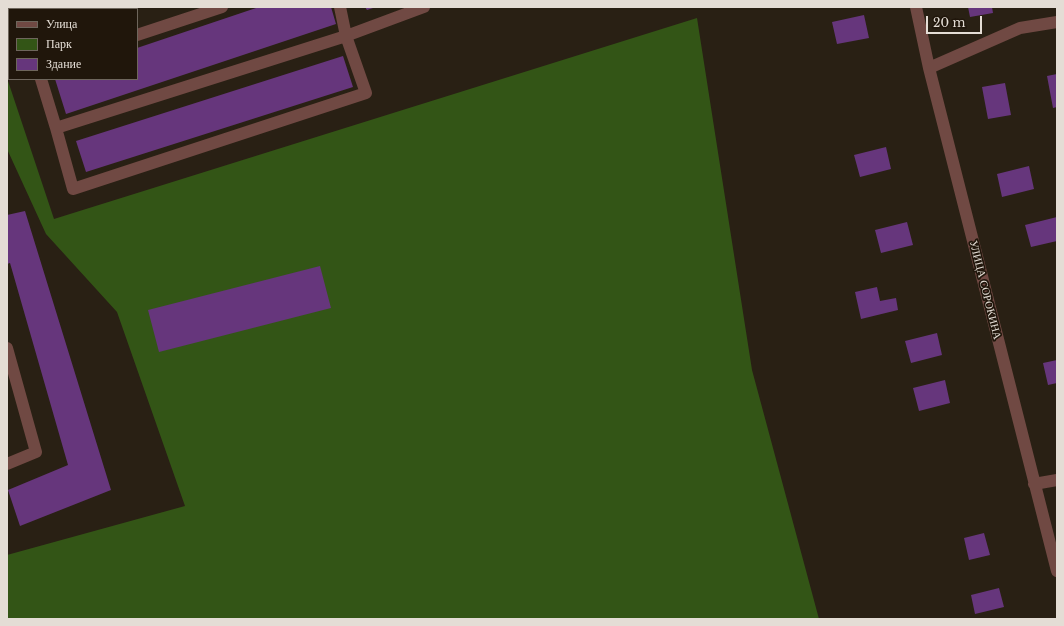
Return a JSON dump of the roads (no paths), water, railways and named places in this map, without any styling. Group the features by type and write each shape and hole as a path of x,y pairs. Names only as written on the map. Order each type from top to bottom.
{"street":[{"path":"138,36 222,7"},
{"path":"41,80 73,189 366,93 346,36 340,7"},
{"path":"56,128 346,36 424,7"},
{"name":"УЛИЦА СОРОКИНА","path":"916,7 929,68 1057,571"},
{"path":"929,68 1020,28 1057,22"},
{"path":"7,348 36,452 7,464"},
{"path":"1034,484 1057,480"}]}
